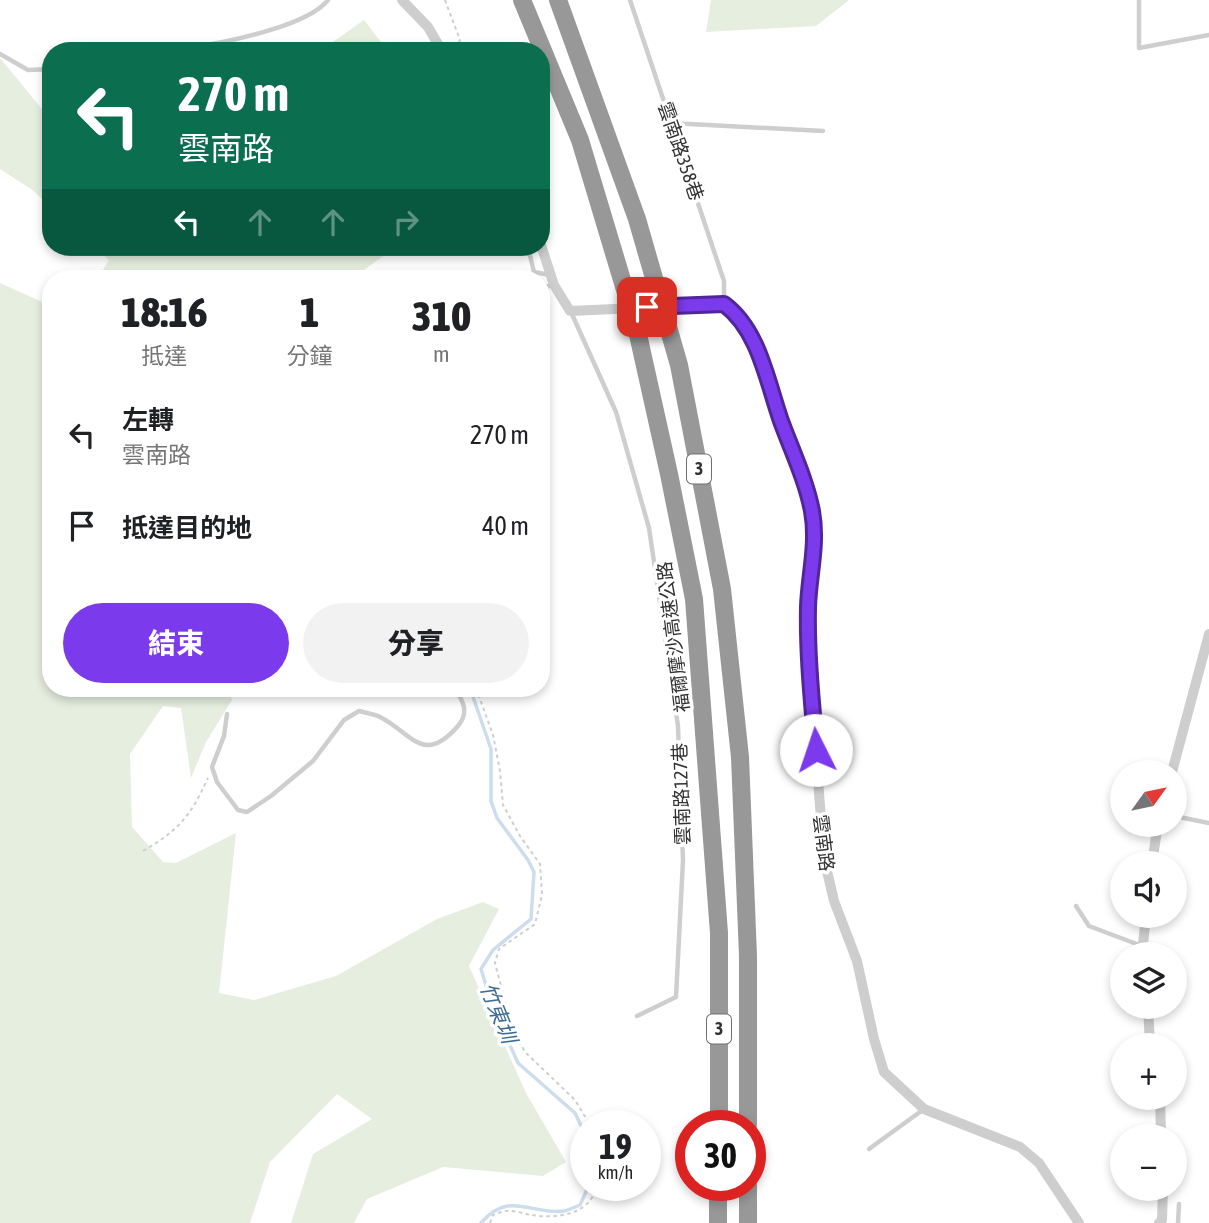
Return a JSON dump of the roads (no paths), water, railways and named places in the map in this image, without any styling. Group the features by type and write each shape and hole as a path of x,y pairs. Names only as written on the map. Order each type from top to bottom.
{"highway":[{"name":"福爾摩沙高速公路","path":"522,0 539,42"},
{"name":"3","path":"558,0 637,219 675,352 722,589 740,757 748,956 748,1110"},
{"name":"福爾摩沙高速公路","path":"550,68 580,140 637,330 694,599 719,933 719,1110"},
{"path":"718,1201 718,1223"},
{"path":"748,1201 748,1223"}],"street":[{"path":"402,0 428,27 437,42"},
{"path":"550,274 570,311 724,304"},
{"name":"雲南路","path":"724,304 736,312 761,359 801,472 812,512 814,542 808,602 808,649 824,858 834,901 857,961 884,1072 924,1109 1020,1147 1039,1163 1079,1223"},
{"path":"1175,760 1209,634"},
{"path":"1159,1223 1162,1220 1163,1201"}],"lane":[{"path":"220,42 302,19 328,0"},
{"name":"雲南路358巷","path":"630,0 724,281 724,304"},
{"path":"1139,0 1139,48 1209,35"},
{"path":"0,54 28,70 42,69"},
{"path":"671,123 823,131"},
{"name":"雲南路127巷","path":"570,311 616,412 649,528 678,726 683,860 676,998 637,1016"},
{"path":"227,714 223,736 212,767 217,782 228,799 238,810 247,811 259,805 313,761 344,720 359,711 379,717 414,742 426,746 439,742 464,720 466,709 459,697"},
{"path":"1187,818 1209,822"},
{"path":"1076,906 1089,926 1125,942"},
{"path":"869,1149 924,1109"},
{"path":"1178,1223 1179,1204"}],"waterway":[{"name":"竹東圳","path":"473,697 491,749 491,801 497,818 534,872 531,919 493,950 481,969 492,1005 518,1063 572,1110"},
{"name":"竹東圳","path":"481,1223 502,1207 521,1206 552,1212 568,1210 580,1205 582,1201"}]}
